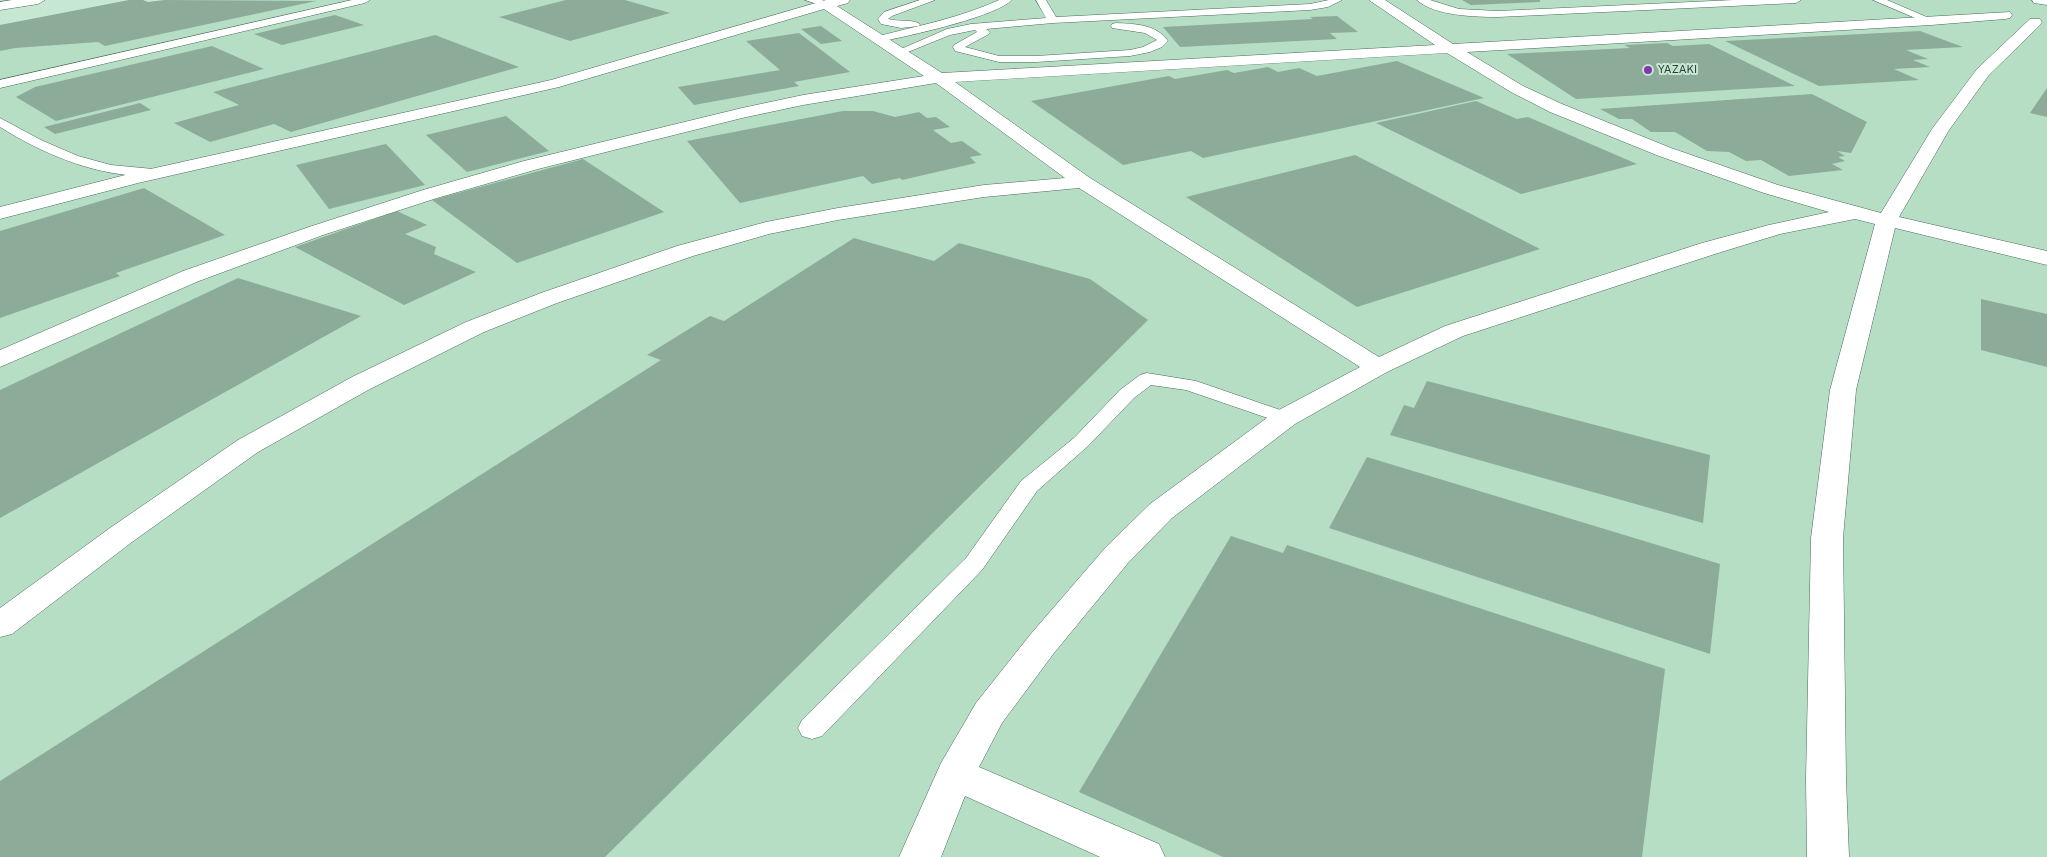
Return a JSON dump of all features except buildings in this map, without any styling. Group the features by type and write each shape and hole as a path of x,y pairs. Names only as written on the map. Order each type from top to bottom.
{"street":[{"path":"0,6 38,0"},
{"path":"1376,0 1449,48 1517,89 1556,108 1665,152 1745,180 1886,221 2047,258"},
{"path":"2039,0 2047,1"},
{"path":"0,213 153,173 424,115 557,83 826,1 879,39 939,78 1083,182 1378,367"},
{"path":"1993,1 1989,5 1993,10 2005,15 2041,23"},
{"path":"0,359 192,276 316,231 430,194 550,161 802,100 939,78 1931,21 2005,15"},
{"path":"1828,857 1826,779 1828,538 1843,390 1886,221 1941,128 1983,72 2041,23"},
{"path":"0,625 248,446 361,383 475,327 549,298 685,250 766,228 838,214 984,191 1083,182"},
{"path":"920,857 955,774 989,713 1042,644 1117,555 1161,511 1285,418 1378,367 1454,331 1710,248 1776,229 1854,212"},
{"path":"955,774 1144,857"}],"lane":[{"path":"0,84 366,0"},
{"path":"930,0 894,12 883,19 891,24 908,25 988,9 1007,0"},
{"path":"1041,0 1054,20"},
{"path":"899,52 947,32 971,27 1054,20 1310,7 1325,5 1337,0"},
{"path":"1422,0 1433,6 1458,12 1498,14 1796,0"},
{"path":"1878,0 1931,21"},
{"path":"879,39 918,31 960,16"},
{"path":"971,27 986,32 1112,26 1147,31 1156,34 1163,41 1146,50 1130,53 1036,59 999,59 959,49 958,47 963,43 986,32"},
{"path":"0,122 17,133 69,159 119,171 153,173"},
{"path":"812,728 974,564 1029,486 1081,442 1127,394 1147,379 1190,385 1285,418"}],"shaded area":[{"path":"162,0 2047,0 2047,857 0,857 0,37"}],"place":[{"name":"YAZAKI","path":"1648,70"}]}
